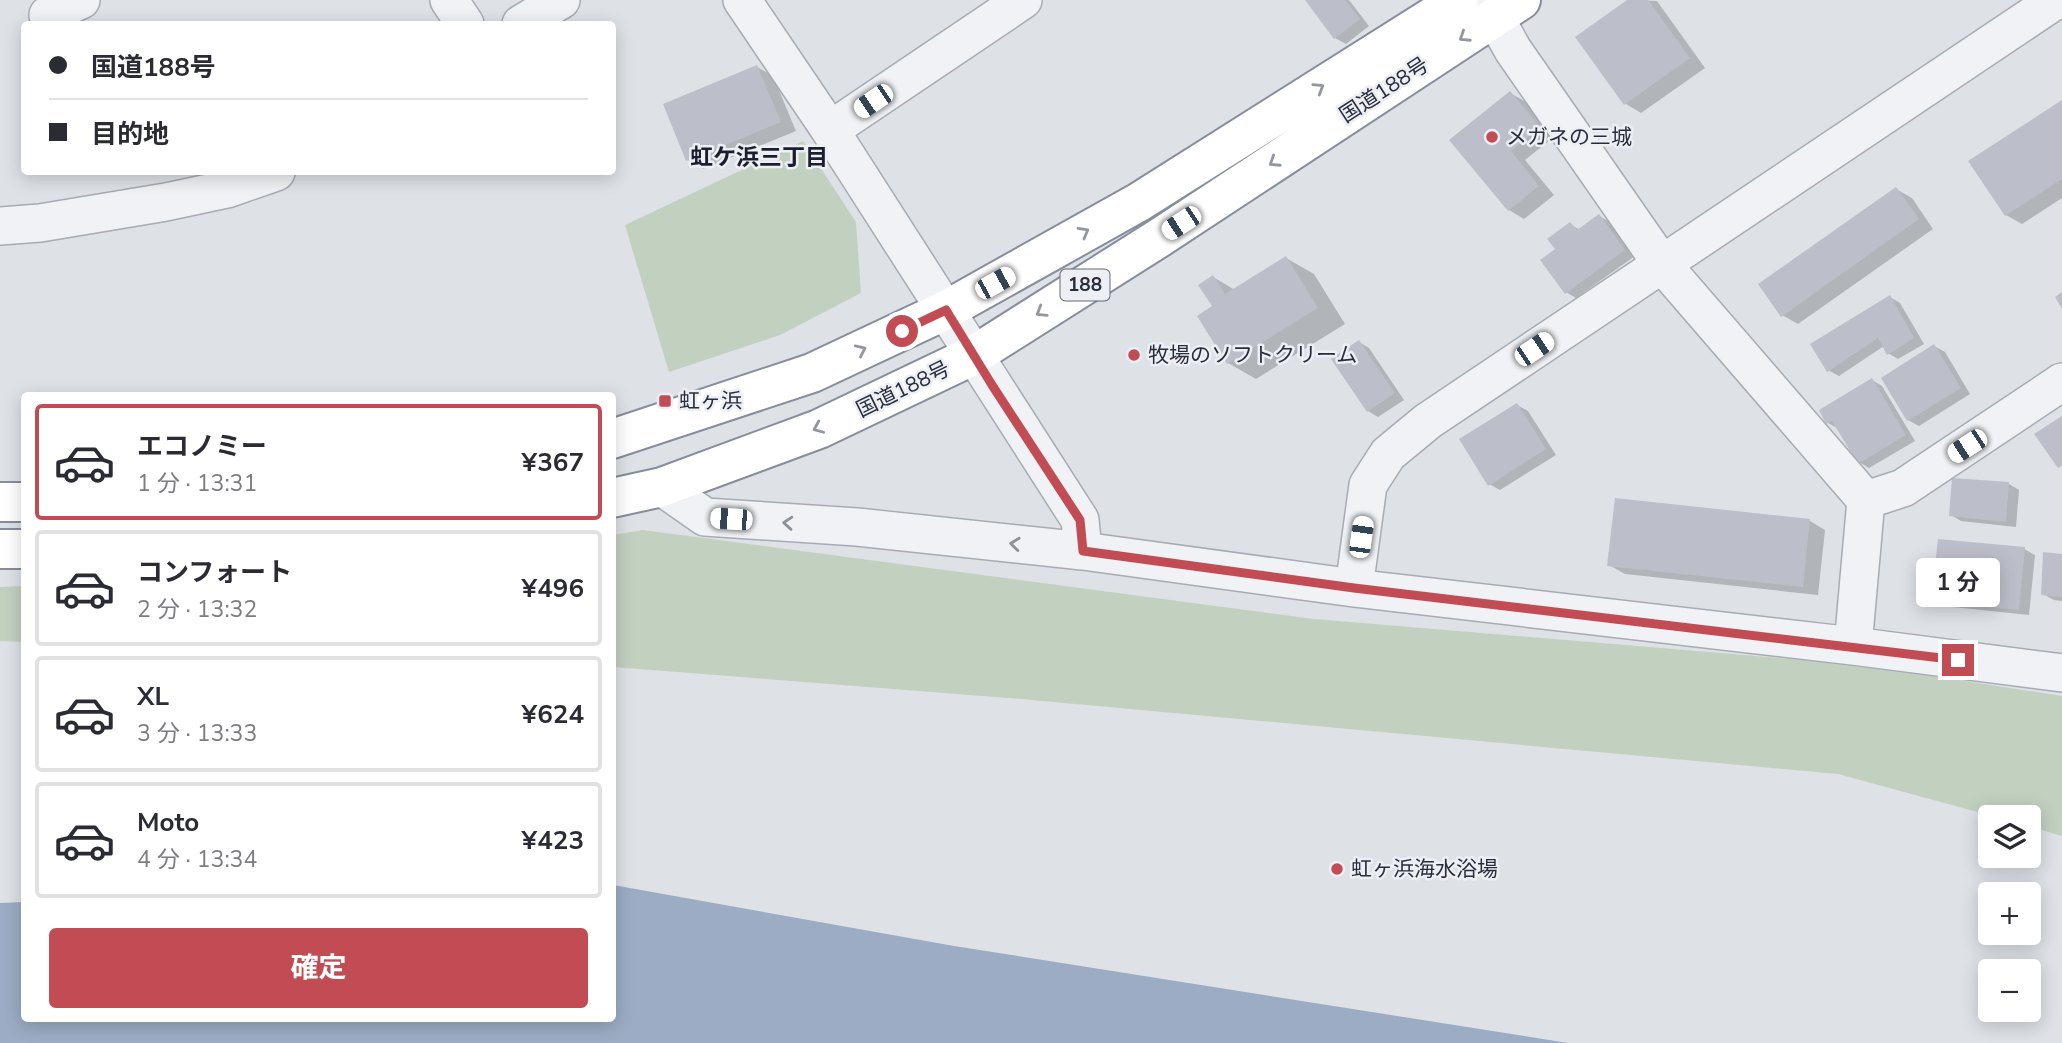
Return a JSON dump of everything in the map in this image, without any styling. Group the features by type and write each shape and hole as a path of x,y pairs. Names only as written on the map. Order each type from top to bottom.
{"highway":[{"name":"国道188号","path":"616,438 812,373 946,310 1139,201 1459,0"},
{"name":"国道188号","path":"616,497 662,487 818,429 974,355 1159,238 1500,6"},
{"path":"0,502 21,502"},
{"path":"0,549 21,549"}],"street":[{"path":"47,15 81,0"},
{"path":"449,0 463,21"},
{"path":"526,21 561,0"},
{"path":"742,0 830,130 1080,520 1083,551"},
{"path":"830,130 1023,0"},
{"path":"1354,588 1368,485 1388,454 1428,421 2056,0"},
{"path":"1500,6 1513,50 1661,263 1866,499 1853,646"},
{"path":"0,226 40,223 166,202 227,189 267,175"},
{"path":"1866,499 1903,488 2062,382"},
{"path":"662,487 705,517 858,527 1083,551 1354,588 2062,673"}],"green space":[{"path":"803,141 856,222 861,293 780,335 669,372 625,225"},
{"path":"643,530 1314,619 1863,665 2062,696 2062,836 2041,830 2041,805 1978,805 1978,812 1838,774 1021,699 616,667 616,534"},
{"path":"21,586 21,642 0,641 0,587"}],"water":[{"path":"616,886 954,946 1568,1043 0,1043 0,903 21,902 21,1022 616,1022"}],"building":[{"path":"1305,0 1345,0 1360,19 1334,39"},
{"path":"1627,0 1648,0 1690,58 1624,105 1575,37"},
{"path":"757,65 781,122 686,161 663,104"},
{"path":"1510,91 1540,127 1511,151 1539,186 1508,211 1449,140"},
{"path":"2062,100 2062,179 2005,216 1968,161"},
{"path":"1896,187 1919,219 1781,317 1758,284"},
{"path":"1599,214 1625,250 1565,294 1540,260 1555,249 1547,239 1570,222 1577,230"},
{"path":"1286,256 1318,308 1227,364 1197,316 1212,306 1198,285 1213,275 1225,294"},
{"path":"2062,292 2062,309 2055,297"},
{"path":"1890,295 1914,338 1887,355 1878,338 1827,372 1810,344"},
{"path":"1359,340 1395,393 1367,412 1331,359"},
{"path":"1934,344 1961,388 1907,421 1881,378"},
{"path":"1872,378 1906,435 1858,464 1832,421 1826,424 1819,410"},
{"path":"1517,403 1546,449 1488,486 1459,439"},
{"path":"2062,416 2062,466 2058,468 2034,434"},
{"path":"1952,478 2009,482 2006,522 1949,516"},
{"path":"1615,498 1810,519 1803,587 1607,566"},
{"path":"1938,539 2025,547 2019,610 1931,601"},
{"path":"2043,552 2062,554 2062,597 2041,595"}],"place":[{"name":"メガネの三城","path":"1492,137"},
{"name":"牧場のソフトクリーム","path":"1134,355"},
{"name":"虹ヶ浜","path":"665,401"},
{"name":"虹ヶ浜海水浴場","path":"1337,869"}],"district":[{"name":"虹ケ浜三丁目","path":"759,157"}],"route":[{"path":"902,331 946,310 1080,520 1083,551 1354,588 1958,660"}]}
